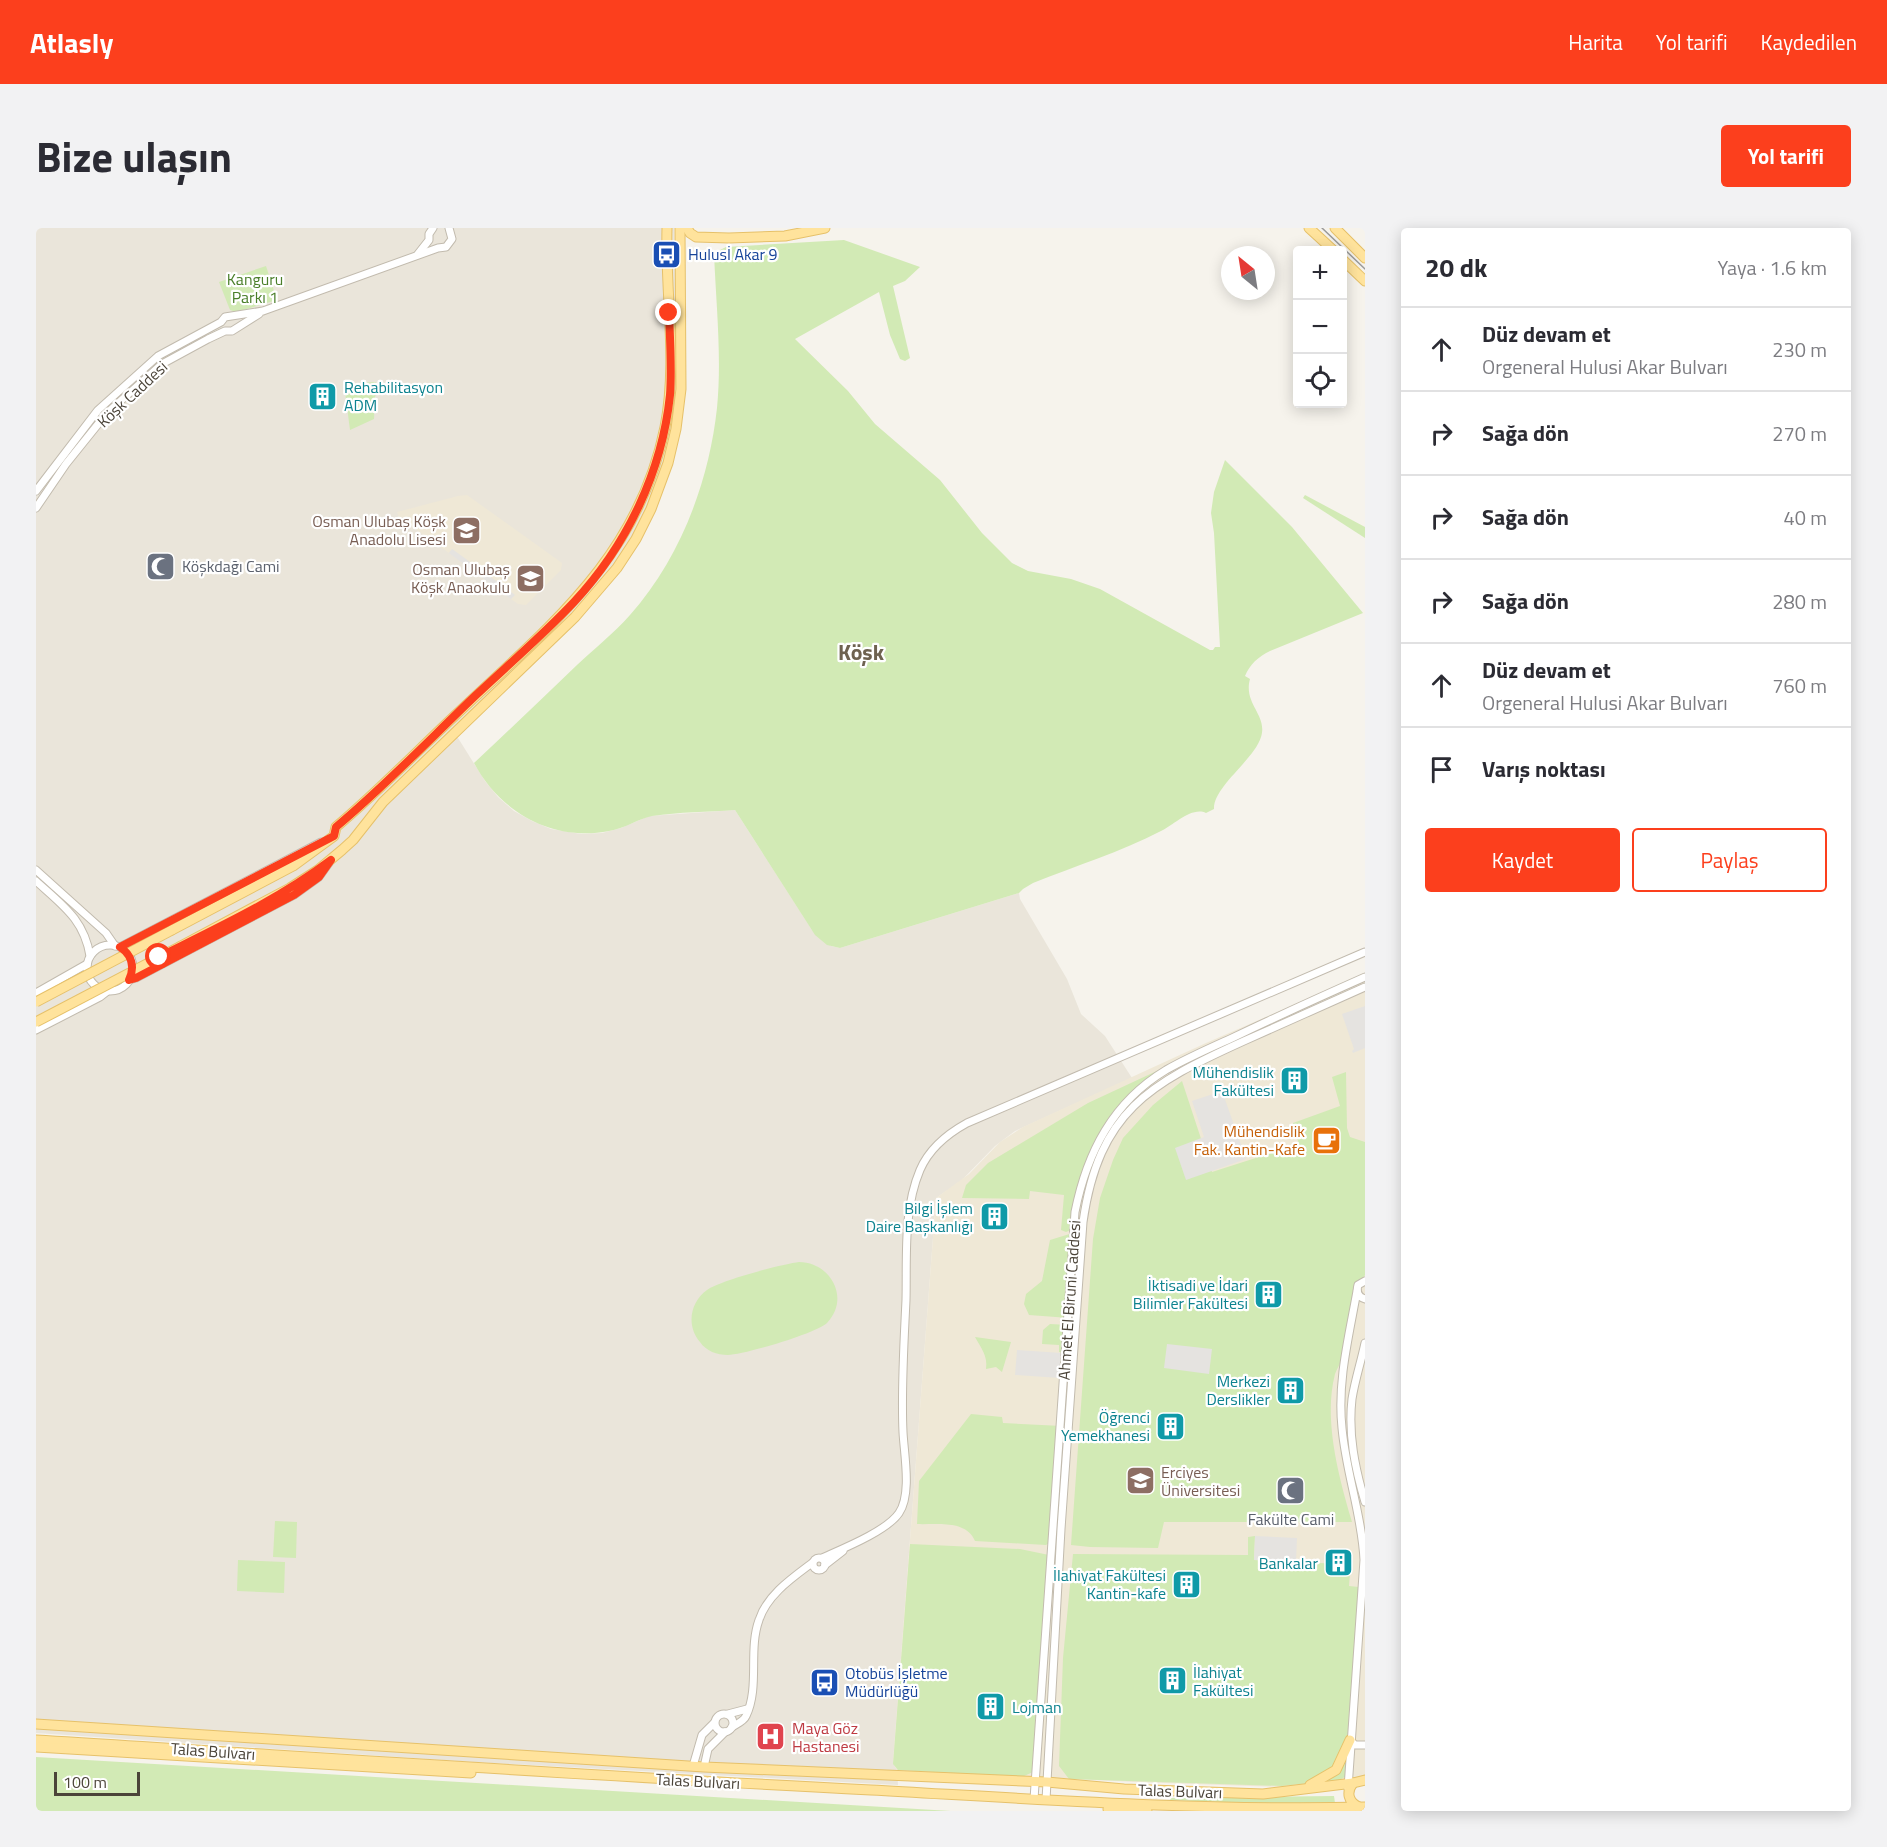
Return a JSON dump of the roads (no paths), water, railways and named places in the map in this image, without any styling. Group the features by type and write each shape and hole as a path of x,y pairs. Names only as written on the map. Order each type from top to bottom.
{"main road":[{"path":"36,1002 293,866 334,836 336,827 387,782 574,602 607,562 630,525 645,492 658,458 668,410 671,362 667,276 668,228"},
{"path":"36,1022 270,900 331,860 353,840 391,794 586,605 607,581 636,539 662,479 678,416 682,346 680,228"},
{"path":"687,228 696,237 729,238 785,236 825,228"},
{"path":"1309,228 1329,246"},
{"path":"1335,228 1365,258"},
{"path":"1347,265 1365,281"},
{"name":"Talas Bulvarı","path":"36,1724 704,1767 1047,1782 1125,1789 1263,1794 1350,1787 1365,1780"},
{"name":"Talas Bulvarı","path":"36,1740 1046,1800 1175,1805 1363,1807"},
{"path":"1298,1790 1336,1770 1350,1740"},
{"path":"36,1747 699,1787 1147,1811"},
{"path":"1350,1787 1351,1801 1363,1807"}],"street":[{"path":"433,228 429,234 429,240 438,248"},
{"path":"263,311 230,332 225,331 221,326 225,317 231,318 263,311 446,247 452,235 449,228"},
{"path":"414,258 429,240"},
{"path":"231,318 235,322 234,328"},
{"name":"Köşk Caddesi","path":"36,491 98,410 158,356 221,322"},
{"name":"Köşk Caddesi","path":"36,508 107,413 162,364 225,331"},
{"path":"331,860 319,877 294,895 129,980 118,989 100,988 92,982 88,974 87,964 90,956 101,946 118,946 334,836"},
{"path":"36,870 127,953 132,961 129,980"},
{"path":"36,881 78,920 86,937 90,956"},
{"path":"704,1767 708,1749 725,1732 746,1717 752,1696 756,1631 759,1619 774,1594 814,1566 821,1570 823,1562 894,1519 904,1503 906,1468 903,1431 904,1356 909,1208 914,1185 929,1154 941,1141 967,1122 1365,952"},
{"path":"36,993 87,964"},
{"name":"Ahmet El Biruni Caddesi","path":"1046,1800 1058,1585 1083,1225 1089,1191 1103,1150 1126,1114 1183,1065 1365,977"},
{"name":"Ahmet El Biruni Caddesi","path":"1034,1799 1075,1212 1092,1152 1115,1114 1140,1088 1158,1075 1365,987"},
{"path":"36,1030 100,997 109,990"},
{"path":"1350,1787 1350,1740 1365,1560 1362,1534 1345,1454 1341,1391 1357,1291 1365,1276"},
{"path":"1357,1291 1359,1296 1365,1299"},
{"path":"1348,1341 1357,1337 1365,1344 1354,1390 1351,1429 1356,1469 1365,1502"},
{"path":"1049,1584 1054,1580 1058,1585"},
{"path":"693,1766 702,1735 719,1715 747,1709"},
{"path":"728,1714 732,1719 732,1727"},
{"path":"714,1723 717,1729 725,1732"},
{"path":"1350,1740 1355,1745 1365,1745"}],"tram line":[{"path":"1322,228 1365,269"}],"place":[{"name":"Hulusİ Akar 9","path":"667,254"},
{"name":"Rehabilitasyon ADM","path":"323,396"},
{"name":"Osman Ulubaş Köşk Anadolu Lisesi","path":"467,530"},
{"name":"Köşkdağı Cami","path":"161,566"},
{"name":"Osman Ulubaş Köşk Anaokulu","path":"531,578"},
{"name":"Mühendislik Fakültesi","path":"1295,1081"},
{"name":"Mühendislik Fak. Kantin-Kafe","path":"1326,1140"},
{"name":"Bilgi İşlem Daire Başkanlığı","path":"994,1217"},
{"name":"İktisadi ve İdari Bilimler Fakültesi","path":"1269,1294"},
{"name":"Merkezi Derslikler","path":"1291,1390"},
{"name":"Öğrenci Yemekhanesi","path":"1171,1426"},
{"name":"Erciyes Üniversitesi","path":"1140,1481"},
{"name":"Fakülte Cami","path":"1291,1491"},
{"name":"Bankalar","path":"1339,1563"},
{"name":"İlahiyat Fakültesi Kantin-kafe","path":"1187,1584"},
{"name":"İlahiyat Fakültesi","path":"1172,1681"},
{"name":"Otobüs İşletme Müdürlüğü","path":"824,1682"},
{"name":"Lojman","path":"991,1707"},
{"name":"Maya Göz Hastanesi","path":"771,1737"}],"district":[{"name":"Köşk","path":"861,652"}],"park label":[{"name":"Kanguru Parkı 1","path":"255,288"}]}
